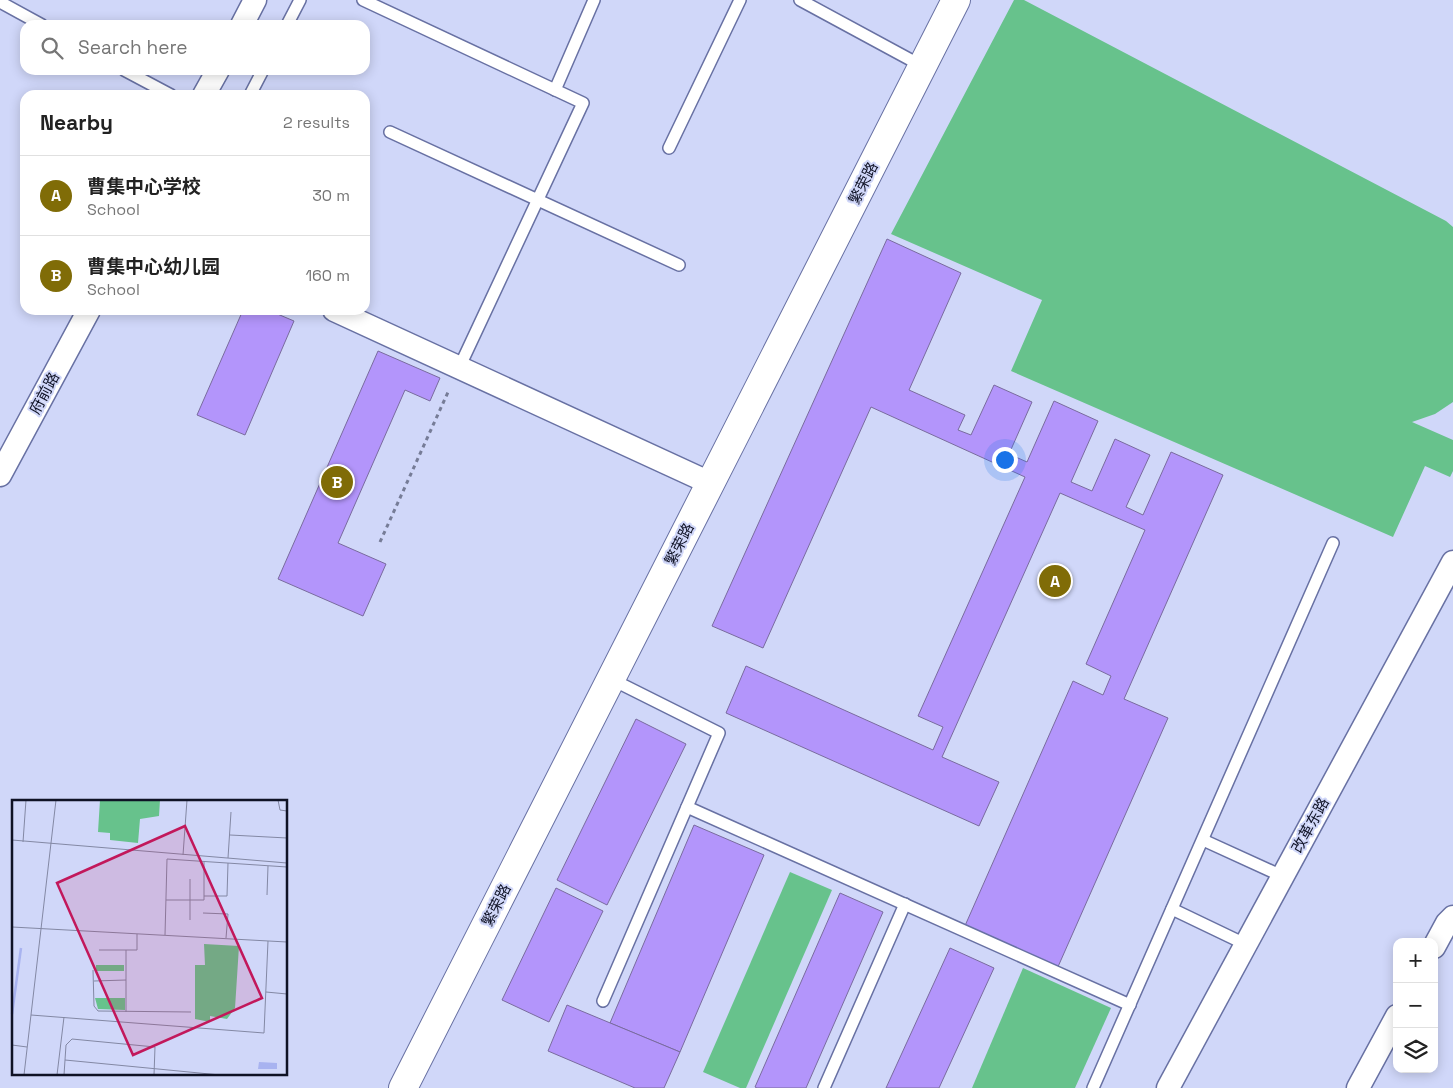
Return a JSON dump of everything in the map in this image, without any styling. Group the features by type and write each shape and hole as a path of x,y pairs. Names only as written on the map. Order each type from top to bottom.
{"street":[{"path":"245,20 255,0"},
{"name":"繁荣路","path":"403,1088 956,0"},
{"path":"207,90 215,75"},
{"name":"府前路","path":"0,475 85,315"},
{"path":"345,315 710,484"},
{"name":"改革东路","path":"1168,1088 1453,562"},
{"path":"1438,940 1447,923 1453,917"},
{"path":"1358,1088 1393,1023"}],"lane":[{"path":"290,20 300,0"},
{"path":"362,0 583,103 459,368"},
{"path":"555,90 594,0"},
{"path":"669,148 740,0"},
{"path":"800,0 922,66"},
{"path":"0,2 33,20"},
{"path":"133,75 162,90"},
{"path":"253,90 260,75"},
{"path":"390,132 679,265"},
{"path":"1093,1088 1333,542"},
{"path":"604,1001 719,733 611,679"},
{"path":"687,807 1130,1005"},
{"path":"1203,840 1282,876"},
{"path":"824,1088 905,904"},
{"path":"1172,908 1245,944"}],"path":[{"path":"380,542 459,368"}],"green space":[{"path":"1014,0 1024,0 1446,221 1453,227 1453,402 1435,414 1412,422 1453,440 1453,471 1450,477 1425,466 1393,537 1011,371 1042,300 891,234"},
{"path":"790,872 832,890 746,1088 740,1088 703,1072"},
{"path":"1023,968 1111,1008 1075,1088 972,1088"}],"building":[{"path":"887,239 961,273 909,390 965,415 958,430 971,435 994,385 1032,402 1009,454 1027,462 1054,401 1098,421 1071,482 1092,491 1115,439 1150,455 1126,507 1143,515 1171,452 1223,475 1124,699 1168,718 1057,969 964,928 1073,681 1103,695 1111,676 1086,664 1145,530 1060,493 942,757 999,782 979,826 726,713 746,666 933,750 943,727 918,716 1025,477 871,407 763,648 712,626"},
{"path":"241,315 280,315 294,321 245,435 197,415"},
{"path":"378,351 440,378 430,401 405,390 338,543 386,564 363,616 278,579"},
{"path":"636,719 686,744 607,905 557,880"},
{"path":"694,825 764,855 680,1052 610,1023"},
{"path":"556,888 603,911 549,1022 502,1000"},
{"path":"840,893 883,912 806,1088 757,1088 755,1087"},
{"path":"950,948 994,968 939,1088 886,1088"},
{"path":"567,1005 680,1052 664,1088 635,1088 548,1051"}],"place":[{"name":"曹集中心幼儿园","path":"337,482"},
{"name":"曹集中心学校","path":"1055,581"}]}
